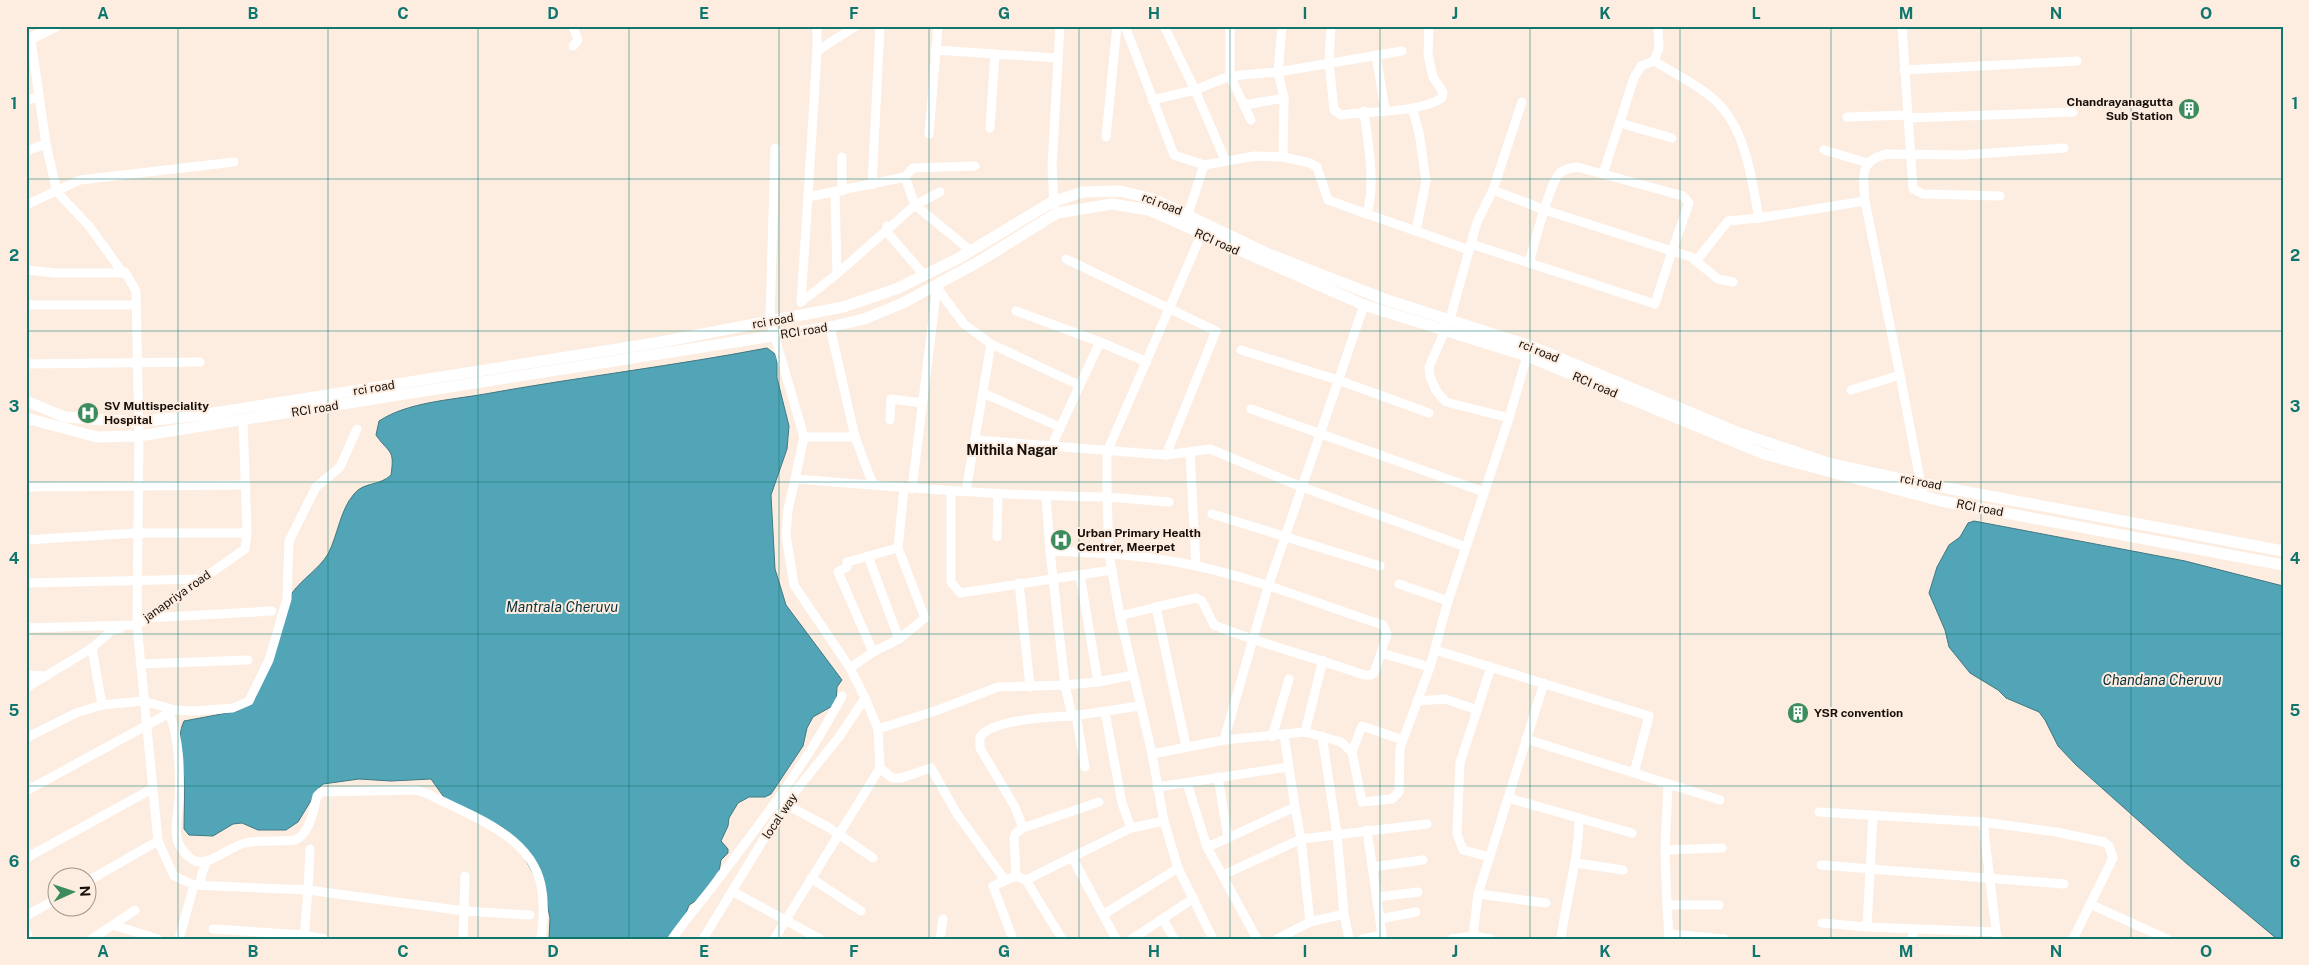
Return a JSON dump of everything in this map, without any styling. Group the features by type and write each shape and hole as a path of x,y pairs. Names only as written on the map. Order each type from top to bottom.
{"main road":[{"path":"28,40 56,26"},
{"name":"rci road","path":"26,401 65,417 137,422 201,415 642,346 843,307 896,289 1083,192 1120,190 1153,199 1188,214 1271,255 1384,298 1531,346 1742,434 1831,464 1920,483 2283,551"},
{"name":"RCI road","path":"26,418 97,437 139,436 830,327 864,319 937,287 1055,207 1112,204 1149,210 1201,235 1364,305 1527,356 1764,454 1969,507 2283,566"}],"street":[{"path":"573,26 578,40 573,46"},
{"path":"817,26 818,51 801,302 837,274 886,229 915,206 940,192"},
{"path":"818,51 856,26"},
{"path":"872,185 880,26"},
{"path":"929,134 938,26"},
{"path":"1055,207 1057,58 1060,26"},
{"path":"1106,137 1117,26"},
{"path":"1125,26 1174,155 1204,165 1255,156 1283,157 1310,163 1317,167 1328,200 1416,230 1470,247 1529,262 1655,304 1689,203 1682,196 1577,167 1568,169 1559,174 1545,210 1529,262"},
{"path":"1164,26 1225,160"},
{"path":"1230,26 1230,76 1251,120"},
{"path":"1282,26 1278,72 1284,98 1283,157"},
{"path":"1331,26 1329,62 1336,113 1340,115 1364,111 1412,108 1438,100 1443,96 1433,76 1428,55 1429,26"},
{"path":"1603,174 1634,78 1641,66 1654,61 1659,48 1658,26"},
{"path":"1902,26 1913,190 1918,194 2000,196"},
{"path":"28,40 46,144 57,192 89,226 123,273 125,272 136,291 137,422 139,436 137,580 132,625 140,664 158,841 174,876 197,885 308,890 464,911 530,915"},
{"path":"935,50 1057,58"},
{"path":"1152,100 1194,90 1230,76 1278,72 1402,51"},
{"path":"990,128 995,54"},
{"path":"1376,55 1385,110"},
{"path":"1654,61 1711,96 1727,114 1737,130 1748,160 1759,218"},
{"path":"1904,70 2078,61"},
{"path":"26,100 39,97"},
{"path":"1244,105 1284,98"},
{"path":"1509,418 1446,402 1430,377 1429,367 1450,319 1477,222 1493,190 1522,102"},
{"path":"1412,108 1426,181 1416,230"},
{"path":"1364,111 1372,180 1372,197 1367,214"},
{"path":"1848,117 2073,112"},
{"path":"1620,123 1672,138"},
{"path":"26,150 46,144"},
{"path":"774,939 880,768 878,729 865,698 850,668 794,585 786,535 788,510 804,438 770,320 775,148"},
{"path":"1923,496 1865,201 1863,177 1868,163 1879,156 1887,154 1910,156 1963,155 2064,148"},
{"path":"1824,150 1868,163"},
{"path":"837,274 839,192 842,157"},
{"path":"26,205 80,180 234,162"},
{"path":"1188,214 1204,165"},
{"path":"808,197 905,177 912,168 975,166"},
{"path":"905,177 915,206 971,251"},
{"path":"1493,190 1545,210 1672,251 1696,261 1718,279 1733,282"},
{"path":"1696,261 1728,221 1759,218 1865,201"},
{"path":"886,229 924,275"},
{"path":"1201,235 1107,452 1107,497 1110,554 1120,616 1152,754 1164,820 1178,868 1213,939"},
{"path":"1066,259 1216,331 1166,455"},
{"path":"26,270 56,273 123,273"},
{"path":"937,287 964,324 991,344 1080,385"},
{"path":"850,668 874,652 899,639 925,618 898,548 922,403 937,287"},
{"path":"26,305 136,305"},
{"path":"1224,740 1251,640 1268,587 1364,305"},
{"path":"1016,311 1100,342 1147,362"},
{"path":"830,327 855,438 873,485"},
{"path":"1052,445 1100,342"},
{"path":"966,492 991,344"},
{"path":"1241,350 1338,380 1429,413"},
{"path":"1403,740 1362,726 1352,752 1362,802 1392,799 1399,792 1399,756 1403,740 1430,667 1448,601 1509,418 1527,356"},
{"path":"26,364 136,361 200,362"},
{"path":"1851,390 1900,375"},
{"path":"983,393 1060,427"},
{"path":"890,420 891,399 922,403"},
{"path":"1251,409 1484,492"},
{"path":"26,540 137,533 247,532 243,420"},
{"path":"26,738 76,712 102,705 143,701 172,712 233,708 249,700 254,695 268,660 287,599 289,541 316,487 340,467 357,429"},
{"path":"804,438 855,438"},
{"path":"976,440 1052,445 1107,452 1166,455 1210,449 1302,487 1466,547"},
{"path":"1190,452 1196,566"},
{"path":"795,479 966,492 1107,497 1169,502"},
{"path":"26,487 246,485"},
{"path":"951,491 951,582 960,593 1112,570"},
{"path":"997,537 998,493"},
{"path":"1046,496 1050,551 1065,685 1085,767"},
{"path":"1212,514 1380,566"},
{"name":"janapriya road","path":"26,628 132,625 245,550 247,532"},
{"path":"874,652 838,572 847,567 847,562 898,548"},
{"path":"1050,551 1138,556 1231,574 1383,625 1387,634 1374,673 1370,675 1251,640 1214,625 1202,600 1196,598 1120,616"},
{"path":"868,556 899,639"},
{"path":"1080,575 1098,682"},
{"path":"26,583 201,578"},
{"path":"1019,583 1030,687"},
{"path":"1399,584 1448,601"},
{"path":"1156,607 1186,746"},
{"path":"145,618 272,610"},
{"path":"26,688 92,648 112,631 132,625"},
{"path":"92,648 102,705"},
{"path":"1434,650 1649,716 1634,772"},
{"path":"1381,653 1430,667"},
{"path":"140,664 248,660"},
{"path":"1305,732 1323,660"},
{"path":"1490,857 1463,850 1457,834 1460,763 1491,667"},
{"path":"26,675 46,676"},
{"path":"878,729 938,710 998,687 1065,685 1098,682 1133,675"},
{"path":"1272,737 1289,679"},
{"path":"1473,936 1478,894 1544,683"},
{"path":"672,939 791,779 826,727 842,696"},
{"name":"local way","path":"705,938 786,804 839,737 865,698"},
{"path":"1417,701 1445,699 1476,710"},
{"path":"1023,828 1015,806 980,748 980,738 986,730 1013,723 1140,706"},
{"path":"26,792 172,712"},
{"path":"172,712 180,780 176,823 178,842 189,858 197,863 206,862 231,847 248,843 301,838 305,832 317,796 322,792 416,790 426,793 494,828 511,839 525,852 541,884 543,898 541,939"},
{"path":"1105,712 1122,803 1131,828"},
{"path":"1152,754 1224,740 1272,737 1305,732 1341,742 1352,752"},
{"path":"1284,735 1301,839 1310,922"},
{"path":"1322,736 1337,834 1344,914 1349,939"},
{"path":"1526,739 1720,800"},
{"path":"1158,787 1288,767"},
{"path":"880,768 892,778 901,778 932,768 957,814 1005,880"},
{"path":"1218,777 1228,838"},
{"path":"1187,783 1207,846 1257,939"},
{"path":"1668,785 1666,850 1669,937 1724,938"},
{"path":"26,858 152,789"},
{"path":"1508,798 1632,833"},
{"path":"1016,876 1015,835 1023,828 1099,802"},
{"path":"786,804 840,835 873,858"},
{"path":"1207,846 1295,807"},
{"path":"1818,812 1983,822 2067,834 2104,842 2109,846 2113,858 2073,939"},
{"path":"1867,927 1873,815"},
{"path":"1561,939 1565,907 1576,863 1579,818"},
{"path":"1026,880 1131,828 1164,820"},
{"path":"1822,923 1996,935 1983,822"},
{"path":"1223,875 1301,839 1427,824"},
{"path":"1363,939 1382,935 1367,830"},
{"path":"98,875 158,841"},
{"path":"1666,850 1722,848"},
{"path":"305,937 310,849"},
{"path":"1072,857 1116,939"},
{"path":"1372,867 1422,860"},
{"path":"179,939 206,862"},
{"path":"1576,863 1623,870"},
{"path":"1820,865 1990,880 2064,884"},
{"path":"1104,914 1178,868"},
{"path":"463,939 465,876"},
{"path":"1013,939 993,886 1016,876 1026,880 1062,939"},
{"path":"811,878 861,911"},
{"path":"732,891 820,939"},
{"path":"1377,897 1418,892"},
{"path":"1478,894 1546,903"},
{"path":"1132,939 1194,898"},
{"path":"26,916 48,904"},
{"path":"1667,905 1720,904"},
{"path":"2090,904 2149,935 2168,939"},
{"path":"92,939 135,910"},
{"path":"1380,918 1416,912"},
{"path":"1276,939 1310,922 1344,914"},
{"path":"940,939 943,919"},
{"path":"1164,919 1174,939"},
{"path":"113,925 158,939"},
{"path":"214,929 324,939"},
{"path":"1912,939 1914,929"},
{"path":"26,931 29,939"},
{"path":"1452,939 1473,936 1491,939"}],"water":[{"name":"Mantrala Cheruvu","path":"767,348 775,354 777,359 777,378 789,426 787,449 771,495 775,569 786,605 842,680 837,687 836,704 813,717 807,728 803,746 771,794 765,797 749,797 738,803 729,818 728,826 721,841 728,849 728,853 721,860 719,872 697,900 689,905 685,916 667,939 549,939 550,918 545,894 513,838 504,828 446,800 431,779 391,781 359,779 323,784 298,822 286,830 258,830 242,823 233,824 213,836 189,835 184,829 184,774 180,743 181,728 184,721 238,711 255,699 292,593 320,565 328,554 345,507 354,494 358,490 382,481 391,475 392,460 390,452 376,435 379,421 403,410 430,403"},
{"name":"Chandana Cheruvu","path":"1974,521 2185,561 2283,586 2283,939 2277,939 2186,863 2076,765 2058,746 2039,712 2006,698 1998,690 1970,673 1949,647 1945,630 1929,593 1937,567 1949,545 1960,537 1968,523"}],"place":[{"name":"Chandrayanagutta Sub Station","path":"2189,109"},
{"name":"SV Multispeciality Hospital","path":"88,413"},
{"name":"Urban Primary Health Centrer, Meerpet","path":"1061,540"},
{"name":"YSR convention","path":"1798,713"}],"district":[{"name":"Mithila Nagar","path":"1012,450"}]}
